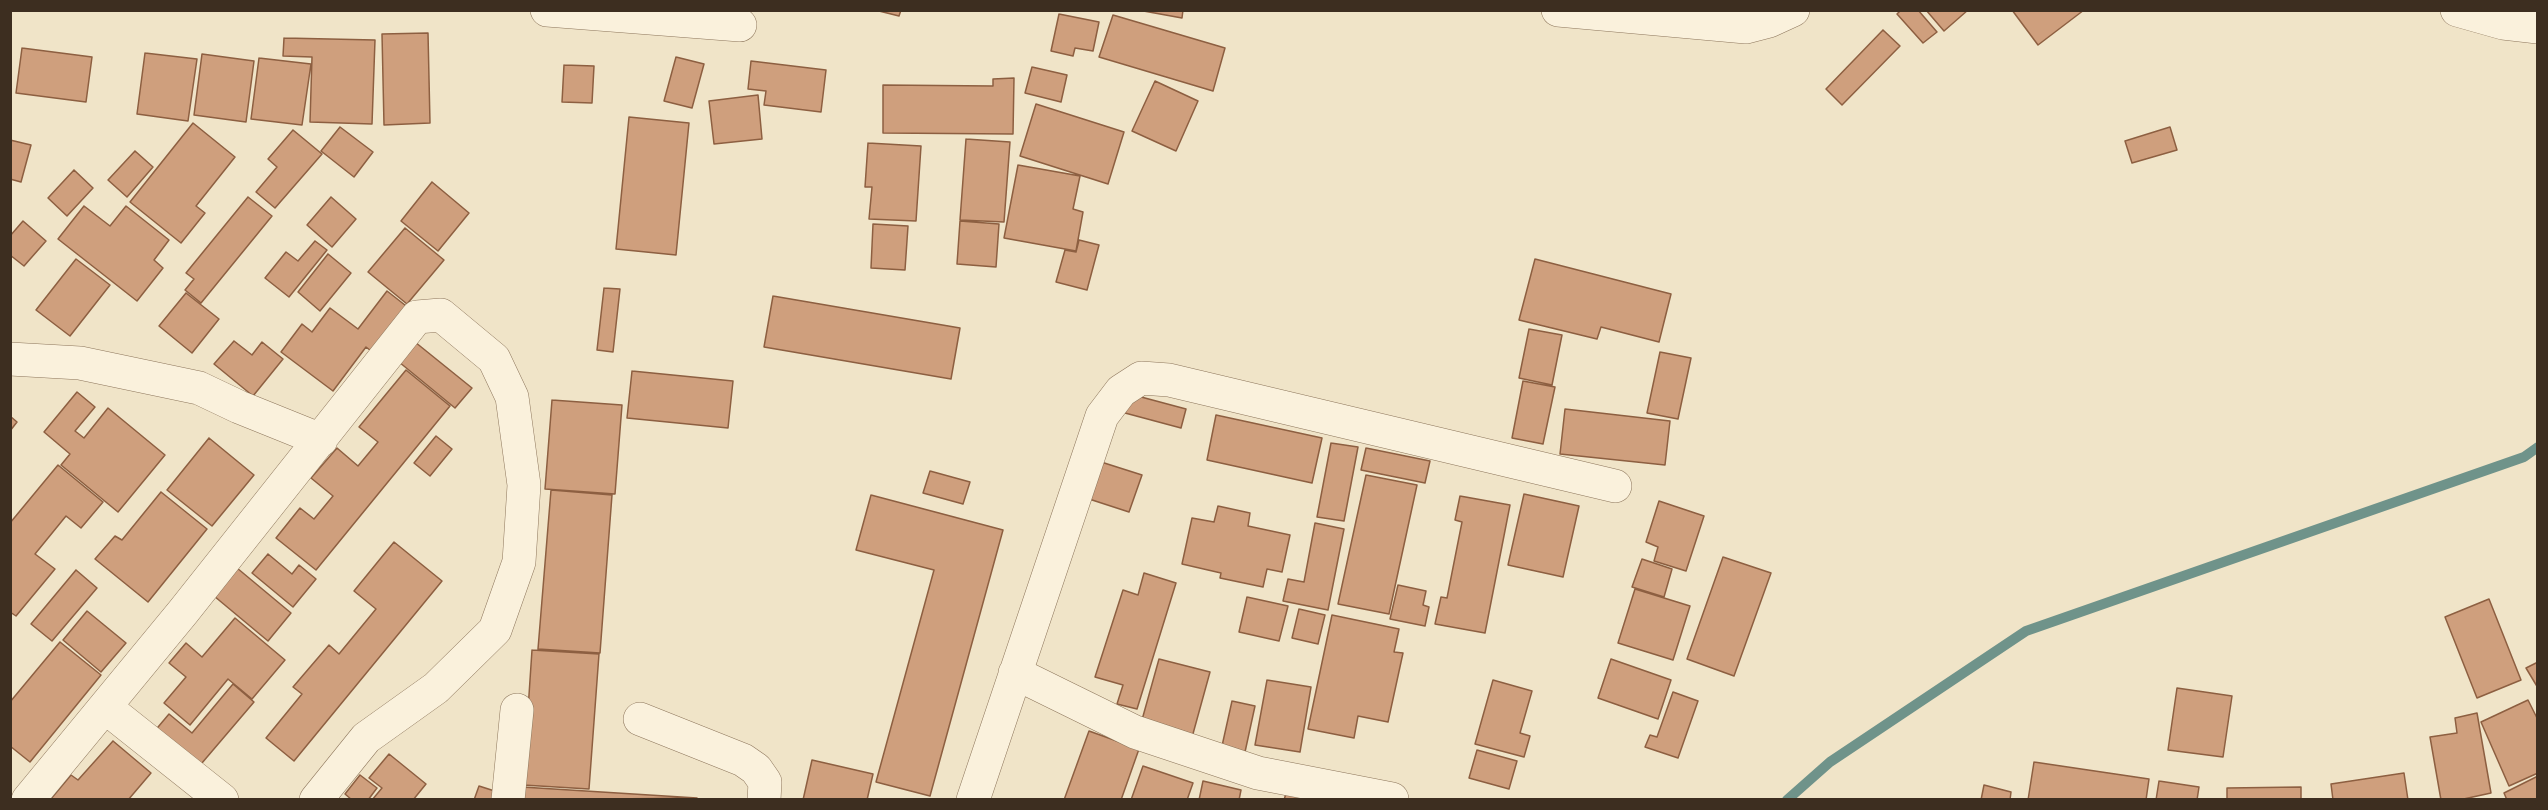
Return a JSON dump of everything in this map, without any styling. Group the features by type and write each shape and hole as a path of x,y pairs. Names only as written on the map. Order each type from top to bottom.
{"street":[{"path":"547,10 740,25"},
{"path":"1558,10 1746,27 1769,21 1793,10"},
{"path":"2457,10 2504,23 2538,27"},
{"path":"28,800 321,440 417,317 441,315 494,360 512,397 524,485 519,562 495,630 436,688 366,738 316,800"},
{"path":"10,359 80,363 199,388 321,440"},
{"path":"973,800 1102,416 1121,391 1141,378 1169,380 1616,486"},
{"path":"1015,673 1135,732 1258,773 1392,799"},
{"path":"105,707 222,800"},
{"path":"508,800 517,710"},
{"path":"640,719 742,760 756,769 765,782 764,800"}],"building":[{"path":"875,10 901,10 899,16"},
{"path":"1138,10 1183,10 1182,18"},
{"path":"1901,10 1918,10 1937,32 1923,43 1897,14"},
{"path":"1926,10 1968,10 1944,31"},
{"path":"2012,10 2084,10 2038,45"},
{"path":"1059,14 1099,22 1093,51 1075,48 1073,56 1051,51"},
{"path":"1113,15 1225,48 1213,91 1099,57"},
{"path":"1883,30 1900,46 1842,105 1826,89"},
{"path":"428,33 430,123 384,125 382,34"},
{"path":"284,38 375,40 372,124 310,122 312,57 283,56"},
{"path":"22,48 92,57 86,102 16,93"},
{"path":"145,53 197,59 188,121 137,114"},
{"path":"202,54 254,61 246,122 194,115"},
{"path":"676,57 704,64 692,108 664,101"},
{"path":"259,58 311,64 302,125 251,119"},
{"path":"751,61 826,70 821,112 764,105 766,91 748,89"},
{"path":"564,65 594,66 592,103 562,102"},
{"path":"1032,67 1067,75 1061,102 1025,93"},
{"path":"1014,78 1013,134 883,133 883,85 993,86 993,79"},
{"path":"1155,81 1198,101 1176,151 1132,131"},
{"path":"758,95 762,139 714,144 709,101"},
{"path":"1036,104 1124,132 1108,184 1020,156"},
{"path":"629,117 689,123 676,255 616,249"},
{"path":"193,123 235,157 196,206 205,213 181,243 130,202"},
{"path":"340,127 373,152 354,177 321,151"},
{"path":"2170,127 2177,150 2132,163 2125,141"},
{"path":"293,130 322,154 275,208 256,192 277,167 268,159"},
{"path":"966,139 1010,142 1004,222 960,220"},
{"path":"10,140 31,145 21,182 10,179"},
{"path":"868,143 921,146 916,221 869,219 872,187 865,187"},
{"path":"135,151 153,167 127,197 108,180"},
{"path":"1018,165 1080,176 1073,209 1083,212 1076,251 1004,238"},
{"path":"74,170 93,188 67,216 48,198"},
{"path":"432,182 469,213 438,251 401,221"},
{"path":"248,197 272,216 201,303 185,290 194,279 186,273"},
{"path":"331,197 356,219 332,247 307,225"},
{"path":"84,206 110,226 126,206 169,240 154,260 163,268 137,301 58,239"},
{"path":"23,221 46,241 24,266 10,255 10,236"},
{"path":"960,221 999,224 996,267 957,264"},
{"path":"873,224 908,226 905,270 871,268"},
{"path":"405,228 444,260 407,304 368,272"},
{"path":"1079,240 1099,245 1087,290 1056,282 1065,250 1076,252"},
{"path":"315,241 327,250 289,297 265,278 286,252 298,261"},
{"path":"328,254 351,273 320,311 298,292"},
{"path":"76,259 110,285 70,336 36,310"},
{"path":"1535,259 1671,294 1659,342 1601,327 1597,339 1519,320"},
{"path":"604,288 620,289 613,352 597,350"},
{"path":"387,291 410,309 375,354 366,347 333,391 281,352 302,324 312,332 330,308 358,329"},
{"path":"186,293 219,319 192,353 159,326"},
{"path":"773,296 960,328 951,379 764,347"},
{"path":"1529,329 1562,335 1552,385 1519,378"},
{"path":"234,341 252,355 262,342 283,359 253,396 214,364"},
{"path":"415,342 472,388 455,408 399,362"},
{"path":"1660,352 1691,358 1678,419 1647,413"},
{"path":"406,370 450,406 316,570 276,538 300,508 314,519 333,496 311,478 337,448 358,466 378,442 359,427"},
{"path":"632,371 733,381 728,428 627,418"},
{"path":"1523,381 1555,387 1543,444 1512,438"},
{"path":"77,392 95,407 75,431 84,438 108,408 165,455 118,512 61,465 70,454 44,432"},
{"path":"1130,394 1186,409 1181,428 1125,413"},
{"path":"552,400 622,405 615,494 545,489"},
{"path":"1565,409 1670,421 1665,465 1560,454"},
{"path":"1216,415 1322,438 1312,483 1207,460"},
{"path":"10,416 17,422 10,431"},
{"path":"436,436 452,449 430,476 414,463"},
{"path":"209,438 254,475 212,526 167,490"},
{"path":"1331,443 1358,447 1344,521 1317,517"},
{"path":"1366,448 1430,461 1425,483 1361,470"},
{"path":"1098,461 1142,475 1129,512 1086,498"},
{"path":"58,465 103,502 81,528 66,516 35,554 55,569 16,616 10,612 10,523"},
{"path":"930,471 970,482 963,504 923,493"},
{"path":"1366,475 1417,485 1389,614 1338,604"},
{"path":"551,490 612,495 600,653 538,649"},
{"path":"161,492 207,529 148,602 95,559 115,536 122,540"},
{"path":"1524,494 1579,506 1563,577 1508,565"},
{"path":"871,495 1003,530 930,796 876,782 934,570 856,550"},
{"path":"1460,496 1510,505 1485,633 1435,624 1441,597 1447,598 1462,522 1455,520"},
{"path":"1659,501 1704,516 1686,571 1654,561 1658,547 1646,542"},
{"path":"1218,506 1250,513 1248,526 1290,535 1282,572 1267,569 1263,587 1220,578 1221,573 1182,564 1192,518 1214,522"},
{"path":"1315,523 1344,529 1328,610 1283,601 1288,579 1304,582"},
{"path":"394,542 442,581 294,761 266,738 302,694 293,687 329,645 339,654 376,609 354,591"},
{"path":"268,554 292,574 299,565 316,579 293,607 252,573"},
{"path":"1723,557 1771,573 1734,676 1687,659"},
{"path":"1642,559 1672,569 1664,597 1632,587"},
{"path":"237,568 291,613 268,641 214,596"},
{"path":"76,570 97,588 52,641 31,624"},
{"path":"1144,573 1176,583 1137,709 1117,704 1123,685 1095,677 1123,590 1138,595"},
{"path":"1398,585 1426,591 1423,605 1429,607 1425,626 1390,619"},
{"path":"1635,589 1690,606 1673,660 1618,643"},
{"path":"1247,597 1288,606 1279,641 1239,632"},
{"path":"2489,599 2521,680 2477,698 2445,617"},
{"path":"1299,609 1325,615 1318,644 1292,638"},
{"path":"87,611 126,643 101,672 63,640"},
{"path":"1332,615 1399,629 1394,652 1403,653 1388,722 1358,716 1354,738 1308,729"},
{"path":"235,618 285,660 252,699 228,679 190,725 164,703 186,677 169,663 186,643 202,657"},
{"path":"60,642 101,675 30,762 10,746 10,702"},
{"path":"532,650 599,654 589,789 523,785"},
{"path":"1159,659 1210,672 1191,741 1140,727"},
{"path":"1611,659 1671,680 1658,719 1598,698"},
{"path":"2538,662 2538,688 2526,668"},
{"path":"1267,680 1311,687 1300,752 1255,745"},
{"path":"1493,680 1532,691 1520,733 1530,736 1524,757 1475,744"},
{"path":"233,684 254,702 196,770 153,733 169,714 192,733"},
{"path":"2177,688 2232,696 2223,757 2168,750"},
{"path":"1673,692 1698,701 1678,758 1645,747 1650,735 1657,737"},
{"path":"2528,700 2538,720 2538,773 2509,786 2481,722"},
{"path":"1232,701 1255,706 1245,752 1222,746"},
{"path":"2477,713 2491,793 2459,800 2441,800 2430,737 2457,733 2455,718"},
{"path":"1089,731 1139,749 1121,800 1064,800"},
{"path":"113,741 151,773 128,800 50,800 71,775 78,780"},
{"path":"1477,750 1517,761 1509,789 1469,778"},
{"path":"389,754 426,784 413,800 372,800 382,788 369,778"},
{"path":"812,760 873,774 867,800 803,800"},
{"path":"2034,762 2149,779 2146,800 2028,800"},
{"path":"1143,766 1193,783 1187,800 1131,800"},
{"path":"2404,773 2408,800 2333,800 2331,784"},
{"path":"360,775 377,788 368,800 352,800 345,794"},
{"path":"2538,776 2538,800 2507,800 2504,793"},
{"path":"1203,781 1241,790 1239,800 1199,800"},
{"path":"2159,781 2199,787 2197,800 2156,800"},
{"path":"1984,785 2011,792 2010,800 1981,800"},
{"path":"479,786 504,794 503,800 474,800"},
{"path":"522,787 697,798 521,800"},
{"path":"1288,787 1314,800 1284,800"},
{"path":"2301,787 2301,800 2227,800 2227,788"}],"waterway":[{"path":"1787,800 1830,762 2026,631 2524,457 2538,447"}]}
